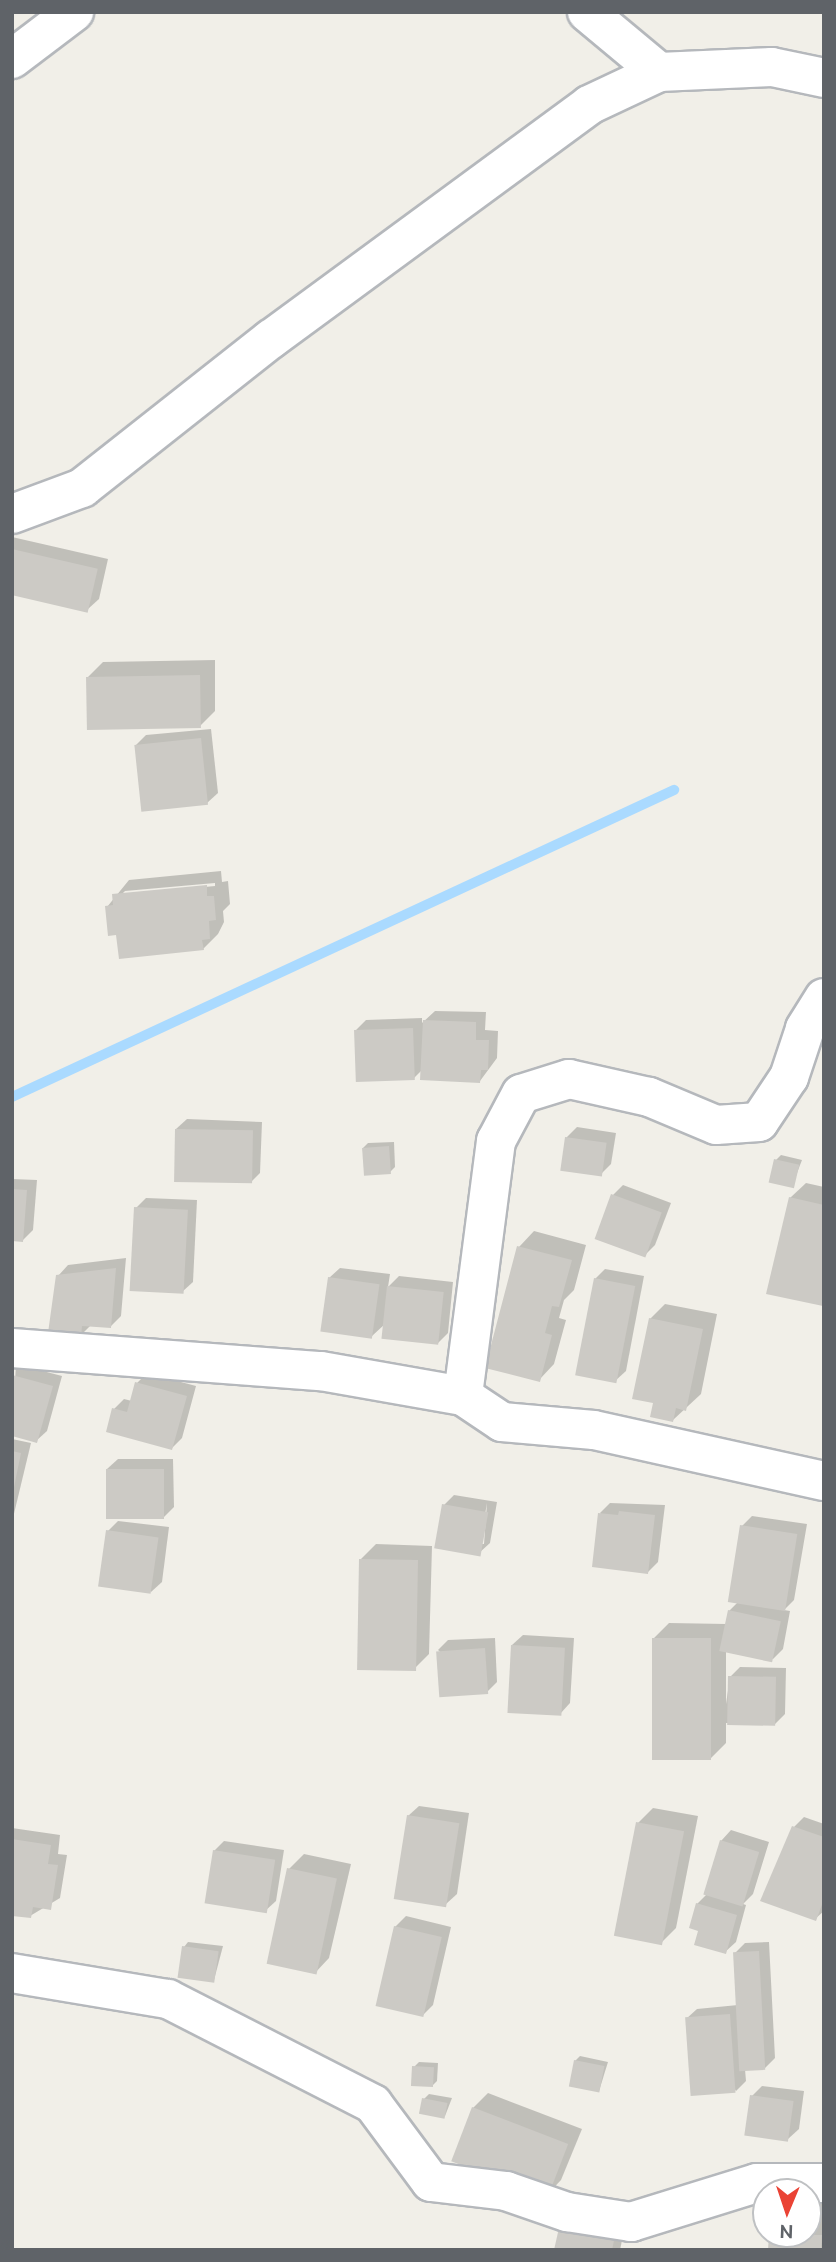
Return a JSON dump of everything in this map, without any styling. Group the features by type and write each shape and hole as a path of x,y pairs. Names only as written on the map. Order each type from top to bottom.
{"street":[{"path":"12,60 74,12"},
{"path":"587,12 659,72"},
{"path":"12,514 82,488 271,339 589,105 659,72 772,67 824,78"},
{"path":"463,1396 496,1141 521,1094 569,1079 649,1097 716,1125 759,1122 789,1077 805,1029 824,998"},
{"path":"12,1348 321,1371 463,1396 502,1422 594,1430 824,1481"},
{"path":"12,1973 168,1999 373,2104 432,2182 506,2191 567,2212 631,2222 757,2183 824,2183"}],"building":[{"path":"12,549 98,569 88,613 12,595"},
{"path":"200,675 201,728 87,730 86,677"},
{"path":"201,738 208,805 141,812 134,745"},
{"path":"207,885 207,896 214,896 216,920 209,921 210,939 202,940 204,950 119,959 116,935 108,936 105,906 113,905 112,894"},
{"path":"423,1020 476,1022 476,1040 489,1040 488,1070 481,1070 480,1083 420,1080"},
{"path":"413,1028 415,1080 356,1082 354,1030"},
{"path":"175,1129 253,1130 252,1183 174,1182"},
{"path":"565,1137 607,1143 602,1177 560,1171"},
{"path":"389,1146 391,1174 364,1176 362,1148"},
{"path":"774,1159 799,1165 794,1188 769,1182"},
{"path":"12,1189 27,1190 23,1242 12,1241"},
{"path":"611,1194 662,1212 645,1258 595,1239"},
{"path":"789,1197 824,1205 823,1306 766,1294"},
{"path":"134,1207 188,1210 184,1294 130,1291"},
{"path":"517,1246 572,1260 559,1307 552,1306 545,1333 552,1335 540,1382 485,1368"},
{"path":"116,1268 111,1328 82,1326 81,1337 48,1333 56,1275"},
{"path":"328,1277 379,1284 372,1339 320,1331"},
{"path":"594,1278 635,1286 616,1383 575,1375"},
{"path":"387,1286 444,1292 438,1345 381,1339"},
{"path":"649,1318 703,1329 686,1411 676,1408 673,1422 650,1417 653,1403 632,1399"},
{"path":"12,1375 53,1386 37,1443 12,1436"},
{"path":"135,1382 187,1396 172,1450 106,1432 112,1408 127,1412"},
{"path":"12,1451 21,1453 13,1492 12,1491"},
{"path":"106,1469 164,1469 164,1519 106,1519"},
{"path":"442,1504 488,1512 480,1556 434,1548"},
{"path":"619,1511 655,1515 648,1574 592,1567 598,1513 618,1515"},
{"path":"740,1525 797,1534 785,1611 728,1602"},
{"path":"106,1530 158,1537 151,1594 98,1586"},
{"path":"359,1559 418,1560 416,1671 357,1670"},
{"path":"728,1610 781,1621 772,1662 719,1651"},
{"path":"652,1638 711,1638 711,1760 652,1760"},
{"path":"511,1645 565,1648 561,1716 507,1713"},
{"path":"485,1648 488,1694 439,1697 436,1651"},
{"path":"728,1676 776,1677 775,1726 727,1725"},
{"path":"407,1815 459,1823 446,1907 394,1899"},
{"path":"636,1822 684,1831 662,1945 614,1936"},
{"path":"792,1826 824,1837 824,1899 816,1921 760,1901"},
{"path":"12,1839 51,1845 48,1864 58,1865 51,1910 33,1907 31,1918 12,1916"},
{"path":"720,1840 759,1852 743,1906 703,1895"},
{"path":"213,1850 275,1860 267,1913 205,1903"},
{"path":"287,1868 337,1879 317,1974 267,1964"},
{"path":"696,1903 737,1915 726,1954 694,1945 698,1931 689,1928"},
{"path":"394,1926 442,1937 423,2017 376,2006"},
{"path":"182,1946 219,1951 214,1983 178,1978"},
{"path":"759,1951 765,2070 739,2071 733,1952"},
{"path":"730,2014 736,2093 691,2096 685,2017"},
{"path":"574,2060 604,2066 599,2092 569,2087"},
{"path":"412,2066 434,2067 433,2087 411,2086"},
{"path":"750,2095 794,2101 788,2142 744,2136"},
{"path":"422,2098 448,2103 444,2119 419,2114"},
{"path":"472,2107 568,2144 547,2198 451,2161"},
{"path":"561,2219 616,2231 612,2250 554,2250"},
{"path":"768,2248 821,2248 821,2250"}],"waterway":[{"path":"12,1097 674,790"}]}
